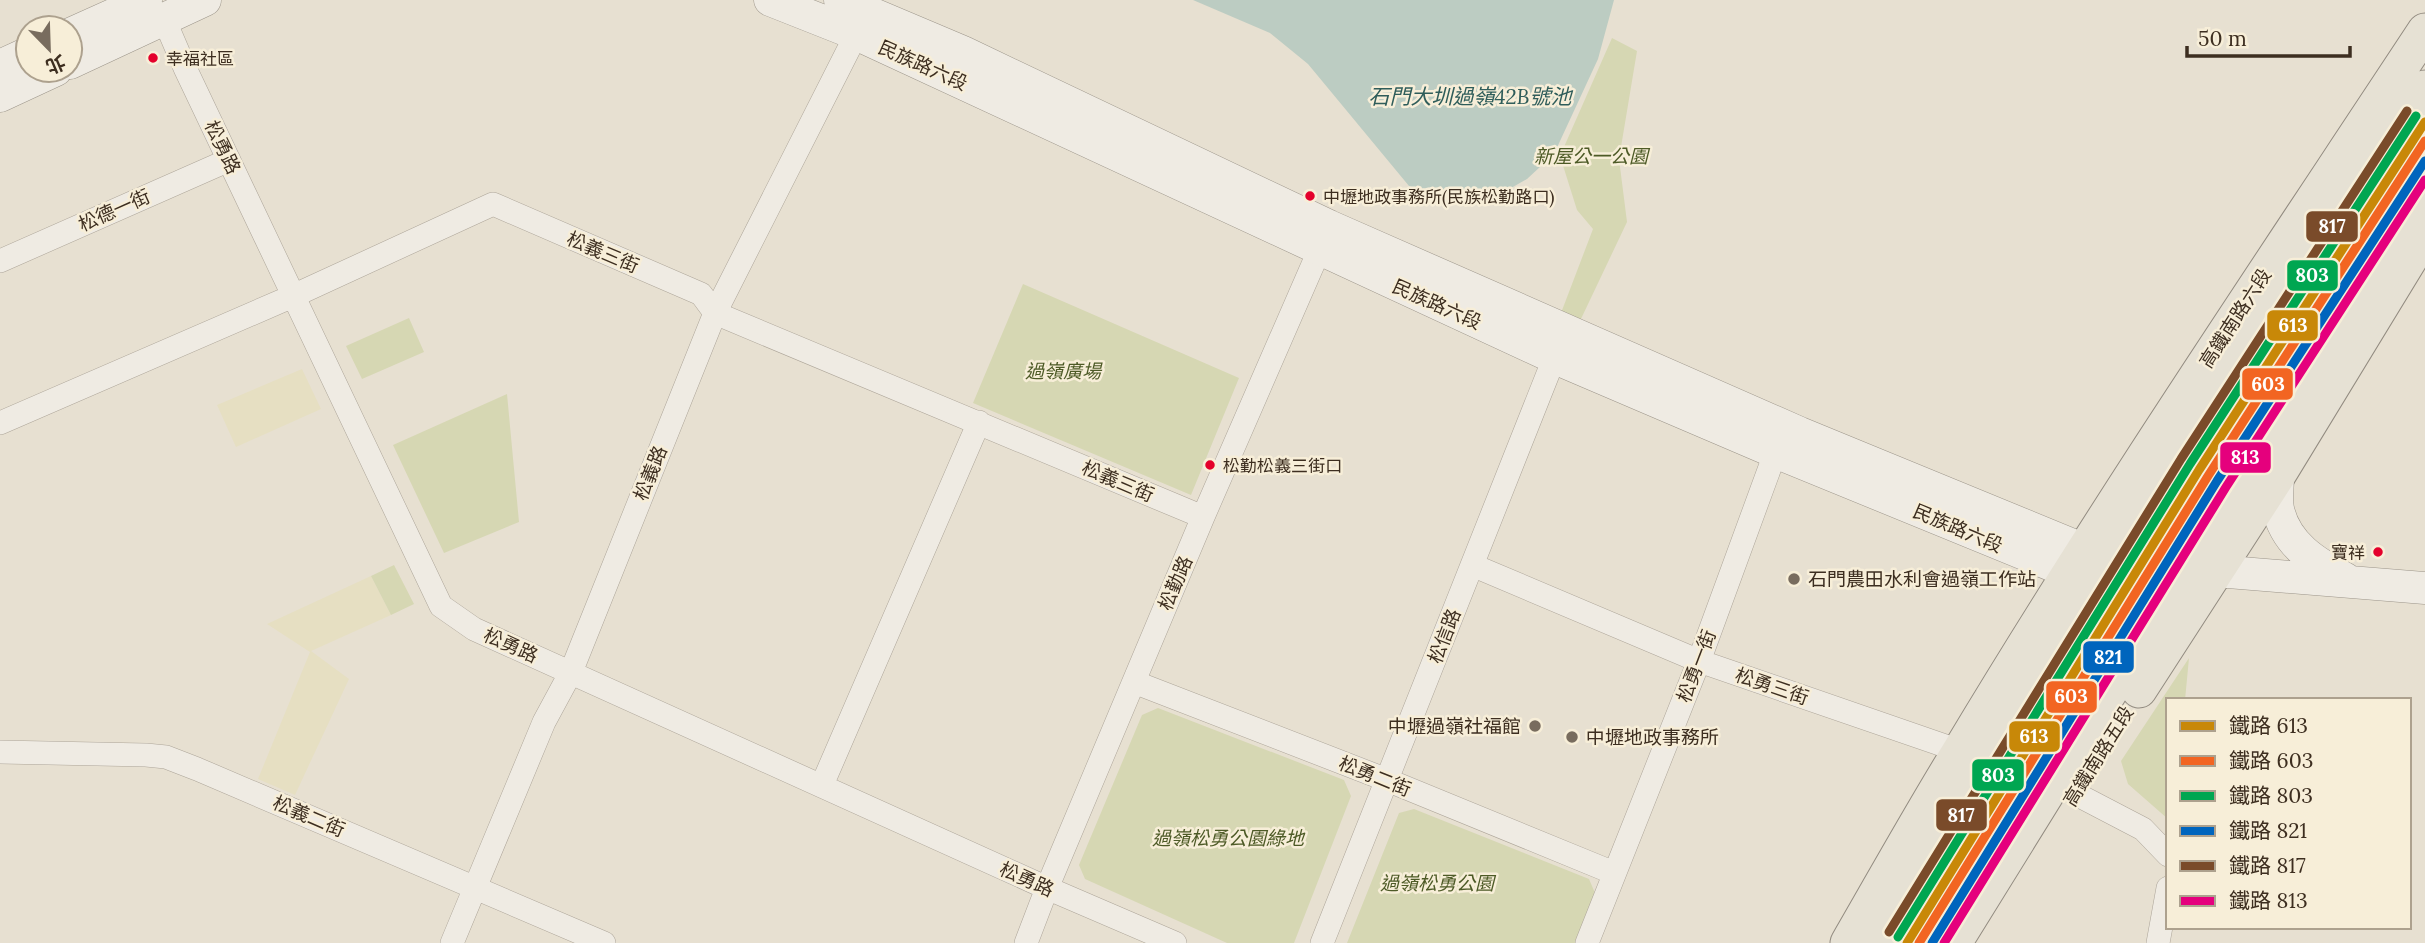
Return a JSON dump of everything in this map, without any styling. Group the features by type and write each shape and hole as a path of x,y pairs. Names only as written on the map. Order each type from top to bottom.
{"main road":[{"path":"84,30 155,10 205,0"},
{"name":"民族路六段","path":"769,0 855,15 1325,237 1560,344 1780,439 2090,562 2425,588"},
{"path":"84,55 155,10"},
{"name":"高鐵南路六段","path":"2090,562 2189,388 2425,31"},
{"path":"0,96 26,84"},
{"name":"高鐵南路六段","path":"2090,562 2425,88"},
{"path":"2200,571 2425,183"},
{"path":"2200,571 2278,475 2425,234"},
{"path":"2278,475 2278,508 2297,546 2316,563 2353,583"},
{"path":"1848,943 1960,751 2090,562"},
{"path":"1885,943 2090,562"},
{"name":"高鐵南路五段","path":"1983,943 2074,793 2200,571"},
{"name":"高鐵南路五段","path":"1954,943 2200,571"}],"street":[{"name":"松勇路","path":"155,10 441,606 474,629 1047,888 1175,943"},
{"name":"松義路","path":"452,943 544,722 571,672 604,584 715,313 855,15"},
{"name":"松德一街","path":"0,261 229,160"},
{"name":"松義三街","path":"0,424 293,296 493,204 701,294 715,313 1203,517"},
{"name":"松勤路","path":"1026,943 1203,517 1325,237"},
{"name":"松信路","path":"1322,943 1560,344"},
{"path":"822,785 979,422"},
{"name":"松勇一街","path":"1587,943 1699,661 1780,439"},
{"name":"松勇三街","path":"1472,565 1699,661 1960,751"},
{"name":"松勇二街","path":"1134,682 1387,780 1614,873"},
{"name":"松義二街","path":"0,752 166,757 604,943"},
{"path":"2074,793 2143,829 2166,853"},
{"path":"2158,943 2166,899"}],"shaded area":[{"path":"302,369 321,409 236,447 217,405"},
{"path":"371,576 391,615 311,651 349,679 295,795 258,779 310,652 267,624"}],"green space":[{"name":"新屋公一公園","path":"1612,38 1637,51 1619,159 1627,222 1580,321 1561,313 1593,229 1577,210 1560,156"},
{"name":"過嶺廣場","path":"1023,284 1239,378 1191,495 973,403"},
{"path":"409,318 424,352 362,379 346,346"},
{"path":"507,394 519,522 444,553 393,445"},
{"path":"394,565 414,604 391,615 371,576"},
{"path":"2189,658 2185,698 2166,698 2166,817 2128,784 2121,761"},
{"name":"過嶺松勇公園綠地","path":"1158,708 1344,780 1351,796 1294,943 1227,943 1085,879 1079,865 1142,715"},
{"name":"過嶺松勇公園","path":"1414,809 1589,879 1595,893 1575,943 1347,943 1399,813"}],"water":[{"name":"石門大圳過嶺42B號池","path":"1193,0 1614,0 1598,59 1554,154 1527,179 1504,192 1434,195 1409,186 1308,64 1270,33"}],"rail line":[{"name":"817","path":"1889,932 2181,459 2407,111"},
{"name":"803","path":"1898,937 2190,464 2416,116"},
{"name":"613","path":"1907,943 2199,470 2425,122"},
{"name":"603","path":"1919,943 2208,476 2425,141"},
{"name":"821","path":"1932,943 2217,481 2425,161"},
{"name":"813","path":"1944,943 2226,487 2425,180"}],"place":[{"name":"幸福社區","path":"153,58"},
{"name":"中壢地政事務所(民族松勤路口)","path":"1310,196"},
{"name":"松勤松義三街口","path":"1210,465"},
{"name":"寶祥","path":"2378,552"},
{"name":"石門農田水利會過嶺工作站","path":"1794,579"},
{"name":"中壢過嶺社福館","path":"1535,726"},
{"name":"中壢地政事務所","path":"1572,737"}]}
